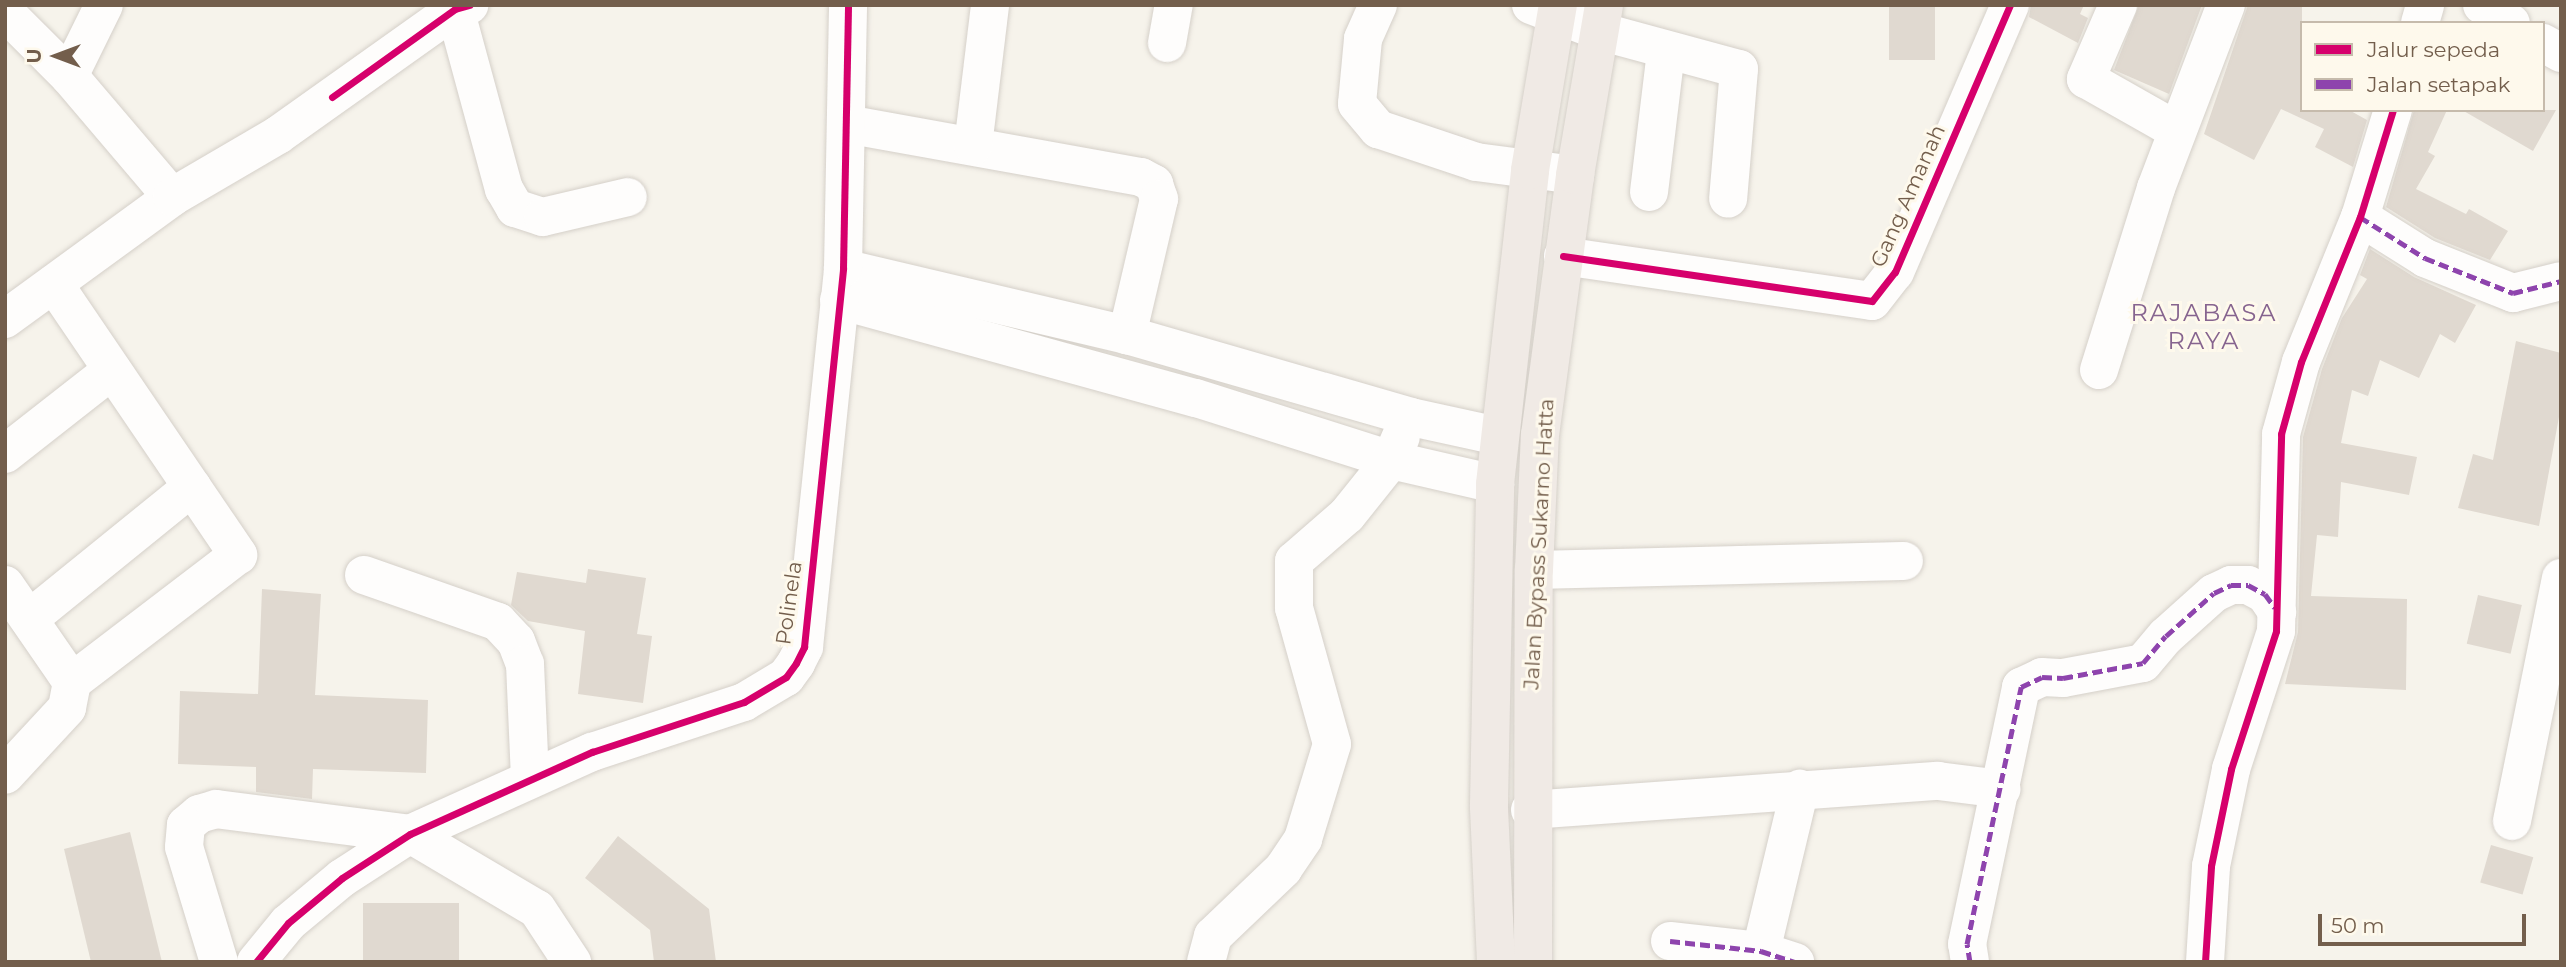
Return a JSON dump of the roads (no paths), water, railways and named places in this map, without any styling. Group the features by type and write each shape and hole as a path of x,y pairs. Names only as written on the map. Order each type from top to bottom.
{"highway":[{"name":"Jalan Bypass Sukarno Hatta","path":"1496,962 1489,805 1495,484 1498,436 1548,8"},
{"name":"Jalan Bypass Sukarno Hatta","path":"1533,962 1530,810 1534,570 1540,435 1574,175 1601,18"}],"street":[{"path":"69,76 104,5"},
{"name":"Polinela","path":"256,962 288,923 331,887 410,834 592,752 744,702 786,677 796,663 804,648 841,284 848,5"},
{"path":"973,146 990,5"},
{"path":"1167,43 1174,5"},
{"path":"1378,5 1363,39 1357,72 1357,104 1378,129 1476,162 1574,175"},
{"name":"Gang Amanah","path":"1563,256 1872,301 1895,272 2010,5"},
{"path":"2118,5 2086,79 2176,130"},
{"path":"2099,370 2176,130 2226,5"},
{"path":"2482,5 2508,21"},
{"path":"5,319 173,197 278,135 462,7 504,189 515,208 543,218 628,197"},
{"path":"1548,8 1601,18 1666,51 1740,69 1728,199"},
{"path":"5,12 69,76 173,197"},
{"path":"2545,44 2561,54"},
{"path":"1649,192 1666,51"},
{"path":"2205,962 2211,866 2228,781 2270,651 2277,612 2281,434 2301,362 2360,216 2392,112"},
{"path":"846,124 1141,177 1154,184 1159,199 1127,335"},
{"path":"2360,216 2425,258 2513,292 2561,281"},
{"path":"5,775 67,708 72,682 238,555 54,284"},
{"path":"841,284 1127,335 1410,417 1498,436"},
{"path":"841,284 1391,460 1495,484"},
{"path":"1196,398 1209,358"},
{"path":"5,454 112,370"},
{"path":"1206,962 1213,936 1283,869 1304,839 1332,744 1294,608 1294,561 1347,515 1391,460 1410,417"},
{"path":"29,620 192,487"},
{"path":"1534,570 1904,561"},
{"path":"364,575 498,622 516,641 525,664 530,779"},
{"path":"2512,821 2561,578"},
{"path":"5,585 72,682"},
{"path":"1970,962 1967,944 2021,687 2028,680 2143,663 2166,636 2214,593 2231,585 2248,585 2265,594 2277,612"},
{"path":"1530,810 1938,781 2001,789"},
{"path":"1670,941 1778,957 1800,789"},
{"path":"219,962 184,847 184,833 192,818 216,809 410,834 537,909 572,962"}],"district":[{"name":"RAJABASA RAYA","path":"2204,327"}]}
